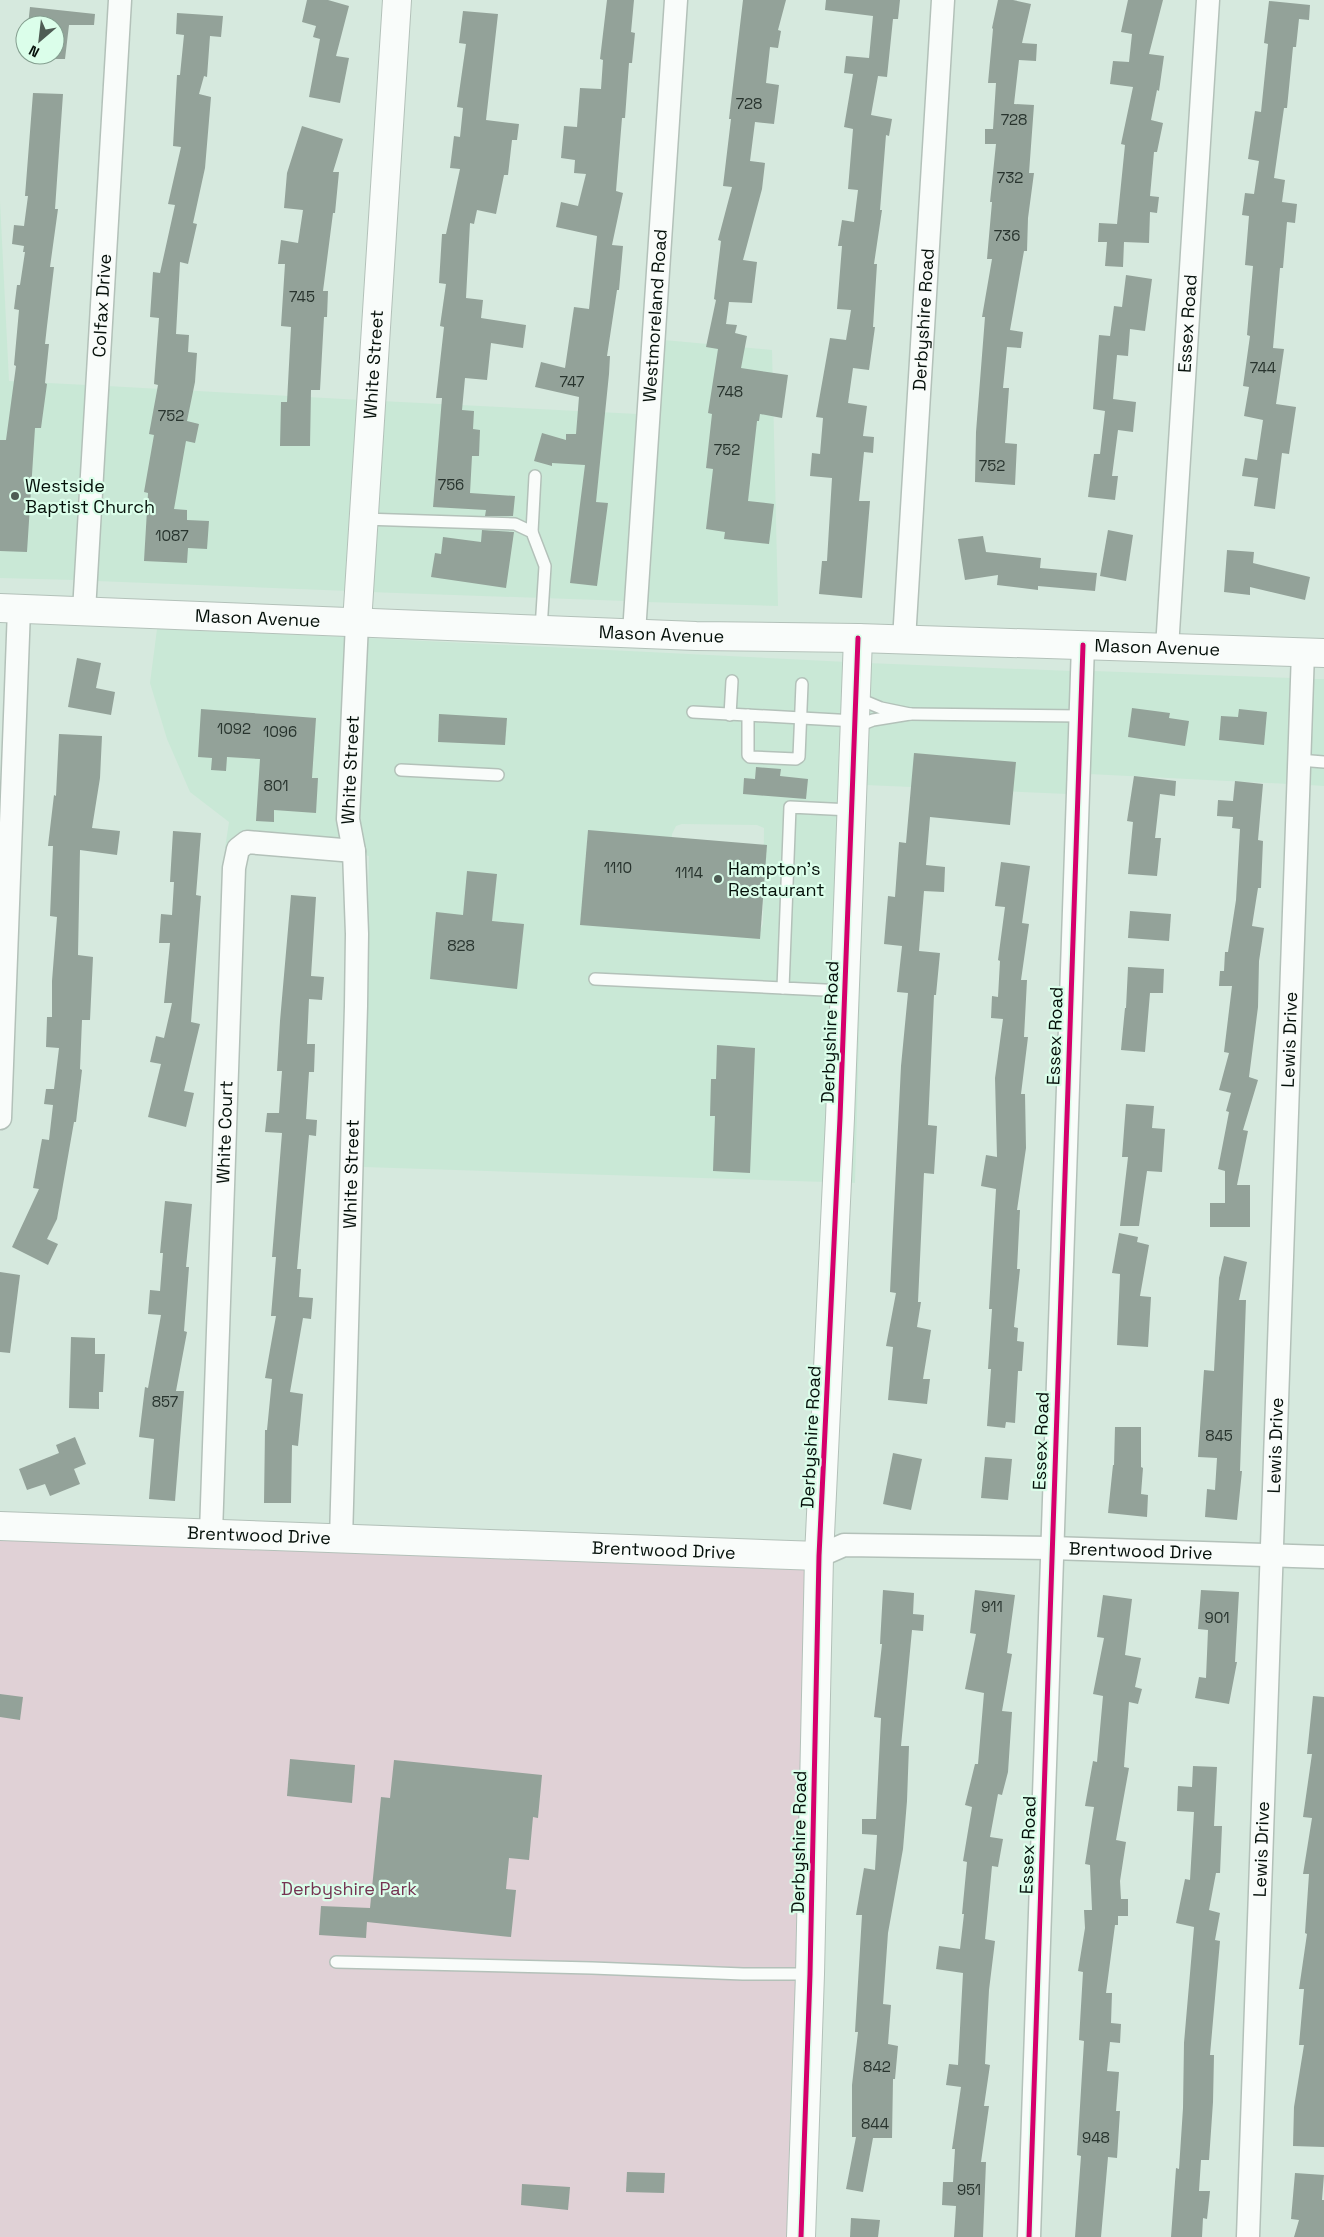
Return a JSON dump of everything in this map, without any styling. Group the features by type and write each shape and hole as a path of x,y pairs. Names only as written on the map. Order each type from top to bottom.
{"street":[{"name":"Colfax Drive","path":"84,612 120,0"},
{"name":"White Street","path":"341,1540 356,1016 354,851 348,818 356,623 397,0"},
{"name":"Westmoreland Road","path":"634,633 676,0"},
{"name":"Derbyshire Road","path":"904,640 943,0"},
{"name":"Essex Road","path":"1167,648 1208,0"},
{"name":"Mason Avenue","path":"10,608 634,633 1314,652"},
{"path":"0,1118 10,608"},
{"name":"Derbyshire Road","path":"801,2237 810,1974 819,1556 845,990 858,638"},
{"name":"Essex Road","path":"1029,2237 1083,645"},
{"name":"Lewis Drive","path":"1248,2237 1300,760 1314,652"},
{"name":"White Court","path":"212,1533 234,868 238,849 247,842 354,851"},
{"name":"Brentwood Drive","path":"0,1526 212,1533 341,1540 819,1556 844,1545 1051,1548 1324,1557"}],"lane":[{"path":"535,476 532,532 545,566 541,628"},
{"path":"363,519 515,524 532,532"},
{"path":"730,715 732,681"},
{"path":"748,715 748,755 750,757 796,759 799,757 802,684"},
{"path":"693,712 800,718 855,715 881,708 910,714"},
{"path":"855,715 873,720 910,714 1080,716"},
{"path":"1300,760 1324,762"},
{"path":"401,770 498,775"},
{"path":"783,988 790,807 852,810"},
{"path":"595,979 845,990"},
{"path":"336,1962 592,1968 742,1974 810,1974"}],"shaded area":[{"path":"0,201 9,381 87,385 75,580 0,578"},
{"path":"664,340 772,350 778,606 646,602"},
{"path":"107,386 361,400 349,591 96,581"},
{"path":"381,401 638,414 626,601 369,592"},
{"path":"157,629 346,637 338,819 340,839 225,848 229,822 190,792 167,739 150,683"},
{"path":"366,638 847,662 827,1182 363,1167 369,856 364,855 365,841 362,840 358,817","holes":["682,824 757,825 764,828 763,924 759,933 670,923 672,834 676,826"]},
{"path":"867,663 1072,671 1068,794 866,785 855,1183 847,1182"},
{"path":"1093,671 1292,678 1289,784 1089,774"},
{"path":"1313,679 1324,679 1324,786 1309,785"}],"green space":[{"name":"Derbyshire Park","path":"0,1526 819,1556 801,2237 0,2237"}],"building":[{"path":"307,0 328,0 349,6 336,56 349,58 340,103 309,97 320,39 313,37 316,26 302,22"},
{"path":"607,0 634,0 631,32 635,33 632,63 629,63 625,118 622,118 616,191 623,193 612,245 623,246 619,290 617,290 607,356 610,356 609,374 596,502 608,503 597,586 570,583 585,465 552,463 552,466 534,461 542,433 566,440 566,434 576,434 579,397 535,387 541,362 565,368 574,307 589,309 597,236 556,227 561,202 578,206 586,174 574,173 575,160 561,158 564,126 577,127 580,88 601,89 603,60 600,59"},
{"path":"743,0 786,0 778,30 781,31 778,48 770,47 766,83 779,85 774,124 755,122 750,161 765,163 762,189 743,260 757,262 752,303 729,302 726,324 737,325 735,333 747,336 741,368 788,375 782,418 760,414 759,421 757,421 748,501 774,504 769,544 724,539 725,532 706,529 713,469 706,468 712,414 708,413 718,349 706,347 716,300 714,299 721,241 718,240 732,187 723,186"},
{"path":"826,0 900,0 898,19 893,19 887,77 878,76 871,115 892,119 889,136 886,135 880,210 882,210 874,264 877,264 873,327 875,327 869,370 853,368 848,403 867,406 863,436 874,437 873,453 864,452 859,501 870,501 862,598 819,594 822,561 827,561 832,478 810,476 812,453 820,454 823,418 816,417 830,338 846,340 851,310 837,309 842,246 838,246 842,220 854,222 858,190 848,189 853,129 844,127 853,74 844,73 846,56 869,58 873,16 825,10"},
{"path":"998,0 1013,0 1031,4 1022,43 1037,44 1036,61 1019,60 1014,104 1034,105 1029,173 1034,173 1028,218 1027,251 1024,251 1010,330 1023,332 1021,348 1007,347 1003,388 1009,388 1005,443 1017,444 1015,485 975,482 976,432 985,317 982,317 992,259 987,259 996,144 985,144 985,129 993,129 996,83 988,83 992,28"},
{"path":"1128,0 1163,0 1149,54 1164,56 1159,91 1157,90 1151,120 1163,123 1157,152 1154,152 1150,196 1159,197 1157,213 1150,212 1149,243 1124,242 1123,267 1105,266 1107,242 1098,242 1099,223 1117,224 1125,145 1121,144 1133,87 1110,84 1113,61 1129,62 1132,34 1121,32"},
{"path":"1269,1 1310,5 1309,20 1299,19 1296,47 1293,47 1287,108 1284,108 1274,178 1285,180 1282,202 1297,204 1295,223 1287,222 1283,268 1280,268 1273,348 1284,349 1276,404 1296,407 1289,454 1282,453 1275,509 1254,506 1258,478 1242,476 1245,458 1257,460 1263,420 1244,416 1249,387 1243,386 1250,336 1247,335 1253,266 1245,265 1249,216 1242,215 1245,193 1254,194 1259,161 1248,159 1255,111 1261,112 1268,44 1264,43"},
{"path":"30,7 95,14 94,25 69,25 65,59 65,15 29,15"},
{"path":"463,11 498,14 486,120 519,124 517,140 512,140 508,175 504,175 496,214 477,210 474,224 470,223 466,298 483,300 481,318 526,325 523,348 491,343 487,380 465,378 462,410 474,411 473,429 480,430 479,456 472,456 470,493 515,496 513,516 485,516 486,510 433,507 442,398 436,398 444,327 440,326 446,284 439,283 442,234 446,234 460,169 450,168 454,136 460,137 463,108 457,107 466,44 459,43"},
{"path":"177,13 223,16 221,37 210,36 207,77 204,76 199,94 211,97 205,168 193,223 197,224 188,264 180,262 176,334 189,335 188,352 197,353 195,382 187,421 199,424 195,443 186,441 174,509 187,510 187,520 209,521 207,549 188,548 187,563 144,561 148,493 144,492 154,435 149,434 158,385 154,384 159,318 150,317 153,272 160,273 175,205 168,204 181,147 173,146 177,75 180,75 184,35 176,34"},
{"path":"33,93 63,94 55,209 58,209 50,267 54,267 45,344 49,344 45,383 47,384 41,428 35,428 27,552 0,551 0,440 6,440 16,366 14,365 19,310 14,309 17,285 20,285 25,252 23,252 24,246 12,244 14,225 24,226 28,196 25,196"},
{"path":"302,126 343,139 333,172 339,172 323,291 328,291 327,317 324,317 320,390 311,390 310,446 280,446 281,402 287,402 291,327 281,326 285,264 278,264 281,240 298,243 303,210 284,208 287,173"},
{"path":"1126,275 1152,279 1145,331 1130,329 1128,356 1117,355 1113,399 1136,402 1133,432 1118,430 1112,476 1118,476 1115,500 1088,497 1094,454 1100,454 1105,411 1093,409 1099,335 1110,336 1114,306 1122,307"},
{"path":"482,530 514,532 506,588 431,577 435,553 441,554 443,537 481,542"},
{"path":"1108,530 1133,535 1126,581 1100,576"},
{"path":"983,536 986,552 1041,558 1040,568 1097,573 1095,591 1038,586 1038,590 997,585 998,575 965,580 958,539"},
{"path":"1227,550 1254,552 1253,563 1310,577 1305,600 1250,587 1250,595 1224,592"},
{"path":"77,658 101,663 96,688 115,692 111,715 68,707"},
{"path":"1132,708 1170,713 1169,718 1189,721 1185,746 1128,737"},
{"path":"201,709 316,718 312,778 318,778 316,813 274,810 274,822 256,821 260,759 227,757 226,771 211,770 212,758 198,757"},
{"path":"1239,709 1267,712 1264,745 1219,740 1221,716 1238,717"},
{"path":"439,714 507,718 505,745 438,742"},
{"path":"59,734 102,736 100,778 92,828 120,831 117,855 80,850 78,955 93,957 90,1020 82,1020 80,1069 82,1070 76,1122 74,1122 57,1219 47,1239 58,1244 48,1265 12,1247 39,1189 33,1188 42,1139 49,1140 53,1105 44,1104 46,1089 54,1089 59,1048 46,1047 47,1017 52,1017 52,981 57,917 50,916 53,846 48,846 54,795 56,796"},
{"path":"914,753 1016,762 1010,825 930,817 926,865 945,867 944,892 924,891 919,951 940,953 936,995 934,995 928,1125 937,1126 934,1174 924,1173 918,1302 921,1302 917,1327 931,1330 923,1379 930,1379 927,1404 888,1400 893,1347 886,1346 896,1293 890,1292 901,1066 908,993 897,992 902,946 884,944 888,896 895,897 899,842 906,843"},
{"path":"756,767 781,769 780,776 808,779 806,799 743,794 744,778 755,779"},
{"path":"1134,776 1176,781 1175,796 1160,794 1155,838 1161,838 1157,876 1128,874 1133,822 1127,821"},
{"path":"1235,781 1263,784 1258,840 1263,841 1261,888 1258,888 1252,926 1264,928 1259,961 1258,1007 1249,1077 1258,1080 1243,1130 1248,1131 1237,1185 1250,1185 1250,1227 1210,1227 1210,1203 1225,1203 1225,1171 1218,1169 1229,1112 1226,1111 1231,1093 1219,1090 1229,1053 1224,1052 1232,986 1219,986 1220,971 1224,971 1225,952 1228,952 1236,900 1240,829 1232,828 1233,817 1217,816 1218,800 1233,801"},
{"path":"588,830 767,845 760,939 580,925"},
{"path":"173,831 201,833 196,895 201,896 191,1022 200,1024 184,1091 194,1093 186,1127 148,1117 161,1064 150,1062 156,1036 164,1038 172,1003 164,1003 170,943 159,943 161,914 172,915 174,882 170,882"},
{"path":"1001,862 1030,866 1022,923 1029,924 1021,980 1027,980 1024,1037 1028,1037 1021,1094 1025,1094 1026,1148 1017,1210 1020,1210 1017,1269 1020,1269 1014,1327 1018,1328 1017,1341 1024,1342 1022,1371 1018,1371 1015,1423 1006,1422 1005,1428 987,1426 991,1369 988,1369 992,1309 989,1309 996,1189 981,1186 986,1155 997,1157 995,1078 1003,1019 991,1018 992,996 998,997 1000,961 998,960 1005,907 995,906"},
{"path":"467,871 497,874 492,921 524,924 517,989 430,979 436,912 463,915"},
{"path":"291,895 316,897 311,976 324,977 322,1000 309,999 307,1044 315,1044 314,1072 309,1072 306,1119 317,1120 316,1136 309,1135 297,1269 301,1269 299,1297 313,1298 311,1319 303,1318 290,1392 303,1394 298,1446 292,1445 291,1503 264,1503 265,1430 267,1430 272,1379 265,1378 276,1316 271,1316 276,1257 272,1257 282,1133 265,1132 267,1113 279,1113 282,1071 277,1071"},
{"path":"1130,911 1171,914 1169,941 1128,938"},
{"path":"1128,967 1164,969 1163,993 1150,993 1145,1052 1121,1050"},
{"path":"717,1045 755,1048 750,1173 713,1171 715,1116 710,1116 711,1079 716,1079"},
{"path":"1126,1104 1154,1106 1152,1128 1165,1129 1162,1172 1147,1171 1139,1226 1120,1226 1128,1157 1122,1157"},
{"path":"165,1201 192,1204 186,1267 189,1267 184,1331 187,1332 176,1391 184,1391 175,1501 149,1499 154,1439 139,1437 145,1387 148,1388 161,1315 148,1314 150,1290 160,1291 163,1253 160,1253"},
{"path":"1119,1233 1138,1237 1137,1242 1149,1245 1140,1296 1151,1297 1148,1347 1117,1345 1120,1274 1112,1273"},
{"path":"1224,1256 1247,1262 1239,1300 1246,1300 1240,1471 1242,1471 1237,1520 1205,1517 1207,1489 1215,1490 1217,1458 1198,1457 1204,1370 1214,1371 1219,1278"},
{"path":"0,1272 20,1275 10,1353 0,1352"},
{"path":"71,1337 95,1338 95,1354 105,1354 103,1392 99,1392 99,1409 69,1408"},
{"path":"1115,1427 1141,1427 1141,1467 1143,1468 1141,1494 1148,1495 1147,1517 1108,1513 1114,1465"},
{"path":"75,1437 86,1464 74,1469 80,1484 50,1496 45,1484 27,1490 19,1469 59,1453 56,1445"},
{"path":"893,1453 922,1459 911,1510 883,1504"},
{"path":"985,1457 1012,1459 1008,1500 981,1498"},
{"path":"883,1590 914,1593 913,1614 924,1615 923,1631 912,1630 901,1746 909,1746 907,1801 903,1849 888,1933 883,2004 891,2005 888,2044 898,2046 895,2079 893,2079 892,2138 873,2138 863,2192 846,2189 856,2137 852,2137 852,2085 858,2032 855,2032 862,1915 856,1915 864,1868 875,1870 877,1835 862,1834 862,1819 876,1819 881,1718 874,1717 882,1644 880,1644"},
{"path":"975,1590 1015,1595 1007,1653 1012,1654 1002,1711 1012,1712 1008,1772 1002,1795 998,1794 990,1837 1003,1839 998,1867 992,1866 985,1939 995,1941 989,1990 985,2064 990,2065 984,2106 989,2106 981,2162 986,2162 983,2237 954,2237 956,2206 942,2205 943,2182 953,2182 955,2149 952,2149 961,2087 946,2085 949,2064 958,2065 963,1973 936,1969 939,1946 960,1949 964,1914 962,1914 967,1862 963,1861 972,1807 965,1805 975,1764 978,1764 984,1693 965,1689 976,1634 970,1633"},
{"path":"1201,1590 1239,1592 1235,1662 1237,1662 1229,1704 1195,1698 1199,1677 1206,1678 1208,1630 1198,1629"},
{"path":"1103,1595 1132,1599 1125,1655 1141,1658 1135,1687 1142,1689 1138,1704 1129,1702 1124,1767 1129,1768 1116,1840 1126,1842 1120,1881 1121,1899 1128,1899 1128,1916 1118,1916 1118,1925 1115,1925 1106,1993 1112,1993 1111,2023 1121,2024 1120,2043 1110,2042 1107,2071 1119,2072 1116,2111 1120,2111 1117,2158 1108,2157 1101,2237 1075,2237 1081,2156 1077,2155 1084,2041 1079,2040 1083,1972 1078,1971 1085,1928 1084,1910 1092,1910 1090,1865 1085,1864 1094,1807 1085,1806 1093,1761 1097,1762 1103,1696 1093,1694 1104,1638 1097,1637"},
{"path":"0,1694 23,1697 20,1720 0,1717"},
{"path":"1313,1696 1324,1697 1324,2147 1293,2146 1294,2107 1304,2045 1299,2045 1304,1989 1299,1989 1307,1934 1305,1933 1309,1874 1303,1874 1312,1818 1303,1817 1312,1754 1307,1754"},
{"path":"290,1759 355,1765 352,1803 287,1796"},
{"path":"394,1760 542,1775 538,1818 533,1817 529,1860 509,1858 506,1889 516,1890 511,1937 367,1922 366,1938 319,1935 321,1906 370,1908 381,1797 390,1798"},
{"path":"1193,1766 1217,1767 1214,1826 1222,1826 1220,1873 1216,1873 1209,1910 1220,1913 1215,1940 1220,1941 1210,2055 1214,2055 1213,2102 1209,2160 1201,2160 1199,2191 1210,2191 1207,2219 1203,2218 1202,2237 1171,2237 1176,2168 1179,2169 1183,2108 1184,2043 1194,1927 1176,1923 1185,1879 1190,1880 1194,1812 1177,1811 1178,1786 1192,1787"},
{"path":"627,2172 665,2173 664,2193 626,2192"},
{"path":"1295,2173 1324,2175 1322,2200 1324,2200 1324,2237 1294,2237 1299,2220 1291,2219"},
{"path":"522,2184 570,2187 568,2210 521,2205"},
{"path":"851,2218 880,2220 878,2237 850,2237"}],"cycle path":[{"path":"801,2237 810,1974 819,1556 840,1118 858,638"},
{"path":"1029,2237 1083,645"}],"place":[{"name":"Westside Baptist Church","path":"15,496"},
{"name":"Hampton's Restaurant","path":"718,879"}]}
